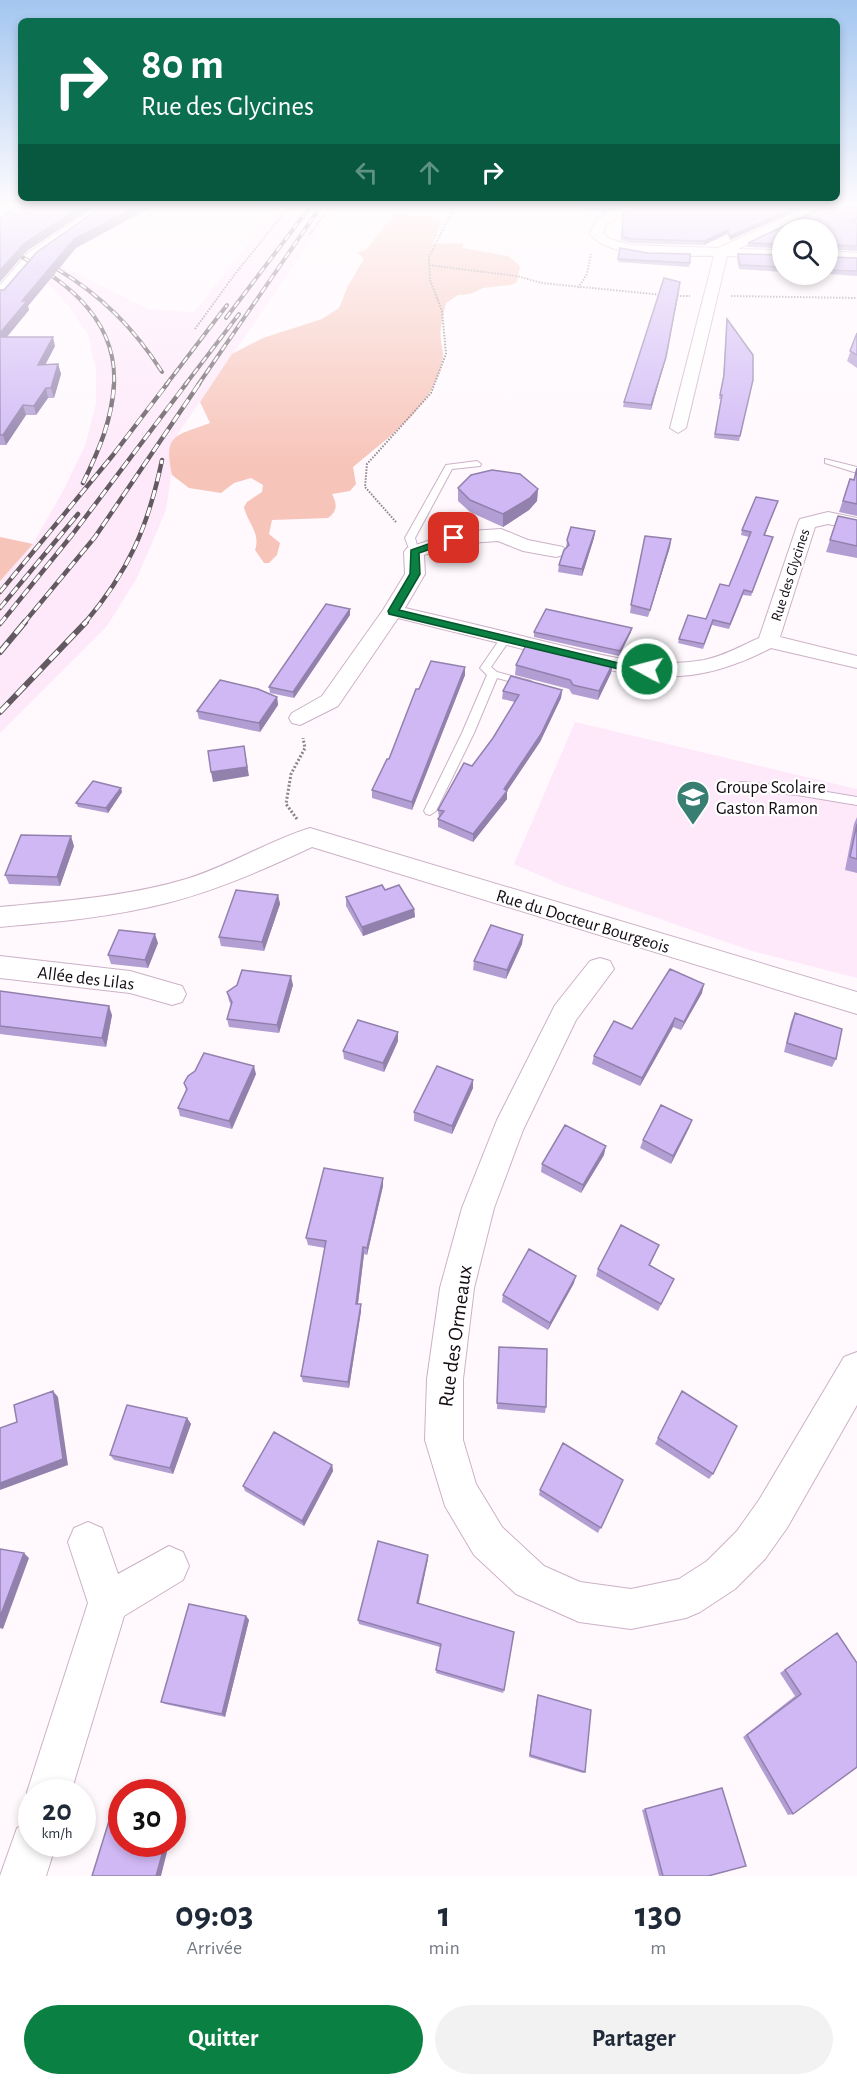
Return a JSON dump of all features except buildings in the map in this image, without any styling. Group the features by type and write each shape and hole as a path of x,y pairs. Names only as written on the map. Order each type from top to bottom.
{"street":[{"path":"678,428 711,291"},
{"name":"Rue des Glycines","path":"393,611 631,669 679,670 707,666 748,654 768,641 807,523 828,518 857,524"},
{"path":"300,718 330,701 393,611 415,574 412,545 454,538 501,535 523,545 556,551"},
{"name":"Rue des Glycines","path":"768,641 857,662"},
{"path":"2,922 132,901 190,887 253,863 310,837"},
{"name":"Rue du Docteur Bourgeois","path":"310,837 857,1003"},
{"name":"Allée des Lilas","path":"0,967 130,982 172,994"},
{"name":"Rue des Ormeaux","path":"600,969 565,1013 508,1130 478,1208 457,1288 445,1379 444,1440 459,1492 488,1541 530,1580 579,1602 632,1609 686,1598 721,1575 751,1545 773,1514 857,1370"},
{"path":"53,1779 108,1603 88,1542"},
{"path":"108,1603 169,1566"},
{"path":"23,1876 29,1857"}],"lane":[{"path":"828,461 857,470"},
{"path":"412,545 449,467 477,464"},
{"path":"506,638 485,668 494,674 534,685"},
{"path":"430,811 494,674"},
{"path":"742,786 797,791 857,801"}],"path":[{"path":"195,329 223,291"},
{"path":"412,545 364,487 367,465 431,393 447,354 441,311 434,291"},
{"path":"608,291 658,295 857,298"},
{"path":"300,718 304,748 291,774 286,804 310,837"}],"shaded area":[{"path":"54,291 111,291 148,309 194,312 211,291 277,291 177,435 166,510 137,578 107,626 0,733 0,581 33,544 63,491 85,446 96,404 96,370 88,335 70,308"},
{"path":"346,291 477,291 458,295 446,303 441,331 443,358 438,376 420,407 394,433 353,467 356,484 350,491 332,494 336,507 334,513 328,518 272,520 269,534 280,543 277,555 269,563 264,563 255,550 255,533 244,507 247,502 262,492 263,485 251,478 234,483 221,493 189,488 172,475 169,451 171,444 181,434 210,423 200,402 232,354 263,338 322,319 339,308"},
{"path":"0,537 33,544 0,581"},
{"name":"Groupe Scolaire Gaston Ramon","path":"575,722 857,789 857,978 752,951 559,884 514,864"}],"railway":[{"path":"70,291 94,317 106,337 113,360 114,384"},
{"path":"89,291 128,327 162,372"},
{"path":"226,318 247,291"},
{"path":"198,385 263,291"},
{"path":"166,385 227,305"},
{"path":"185,385 239,314"},
{"path":"83,483 104,435 111,410 114,384"},
{"path":"0,592 113,455 167,384"},
{"path":"0,624 72,535 186,384"},
{"path":"23,624 95,537 199,384"},
{"path":"84,624 113,585 135,547 150,506 162,460"},
{"path":"0,608 78,514"},
{"path":"0,652 25,622"},
{"path":"0,712 86,622"}],"place":[{"name":"Groupe Scolaire Gaston Ramon","path":"693,826"}],"route":[{"path":"454,538 414,552 415,574 393,611 631,669 647,669"}]}
